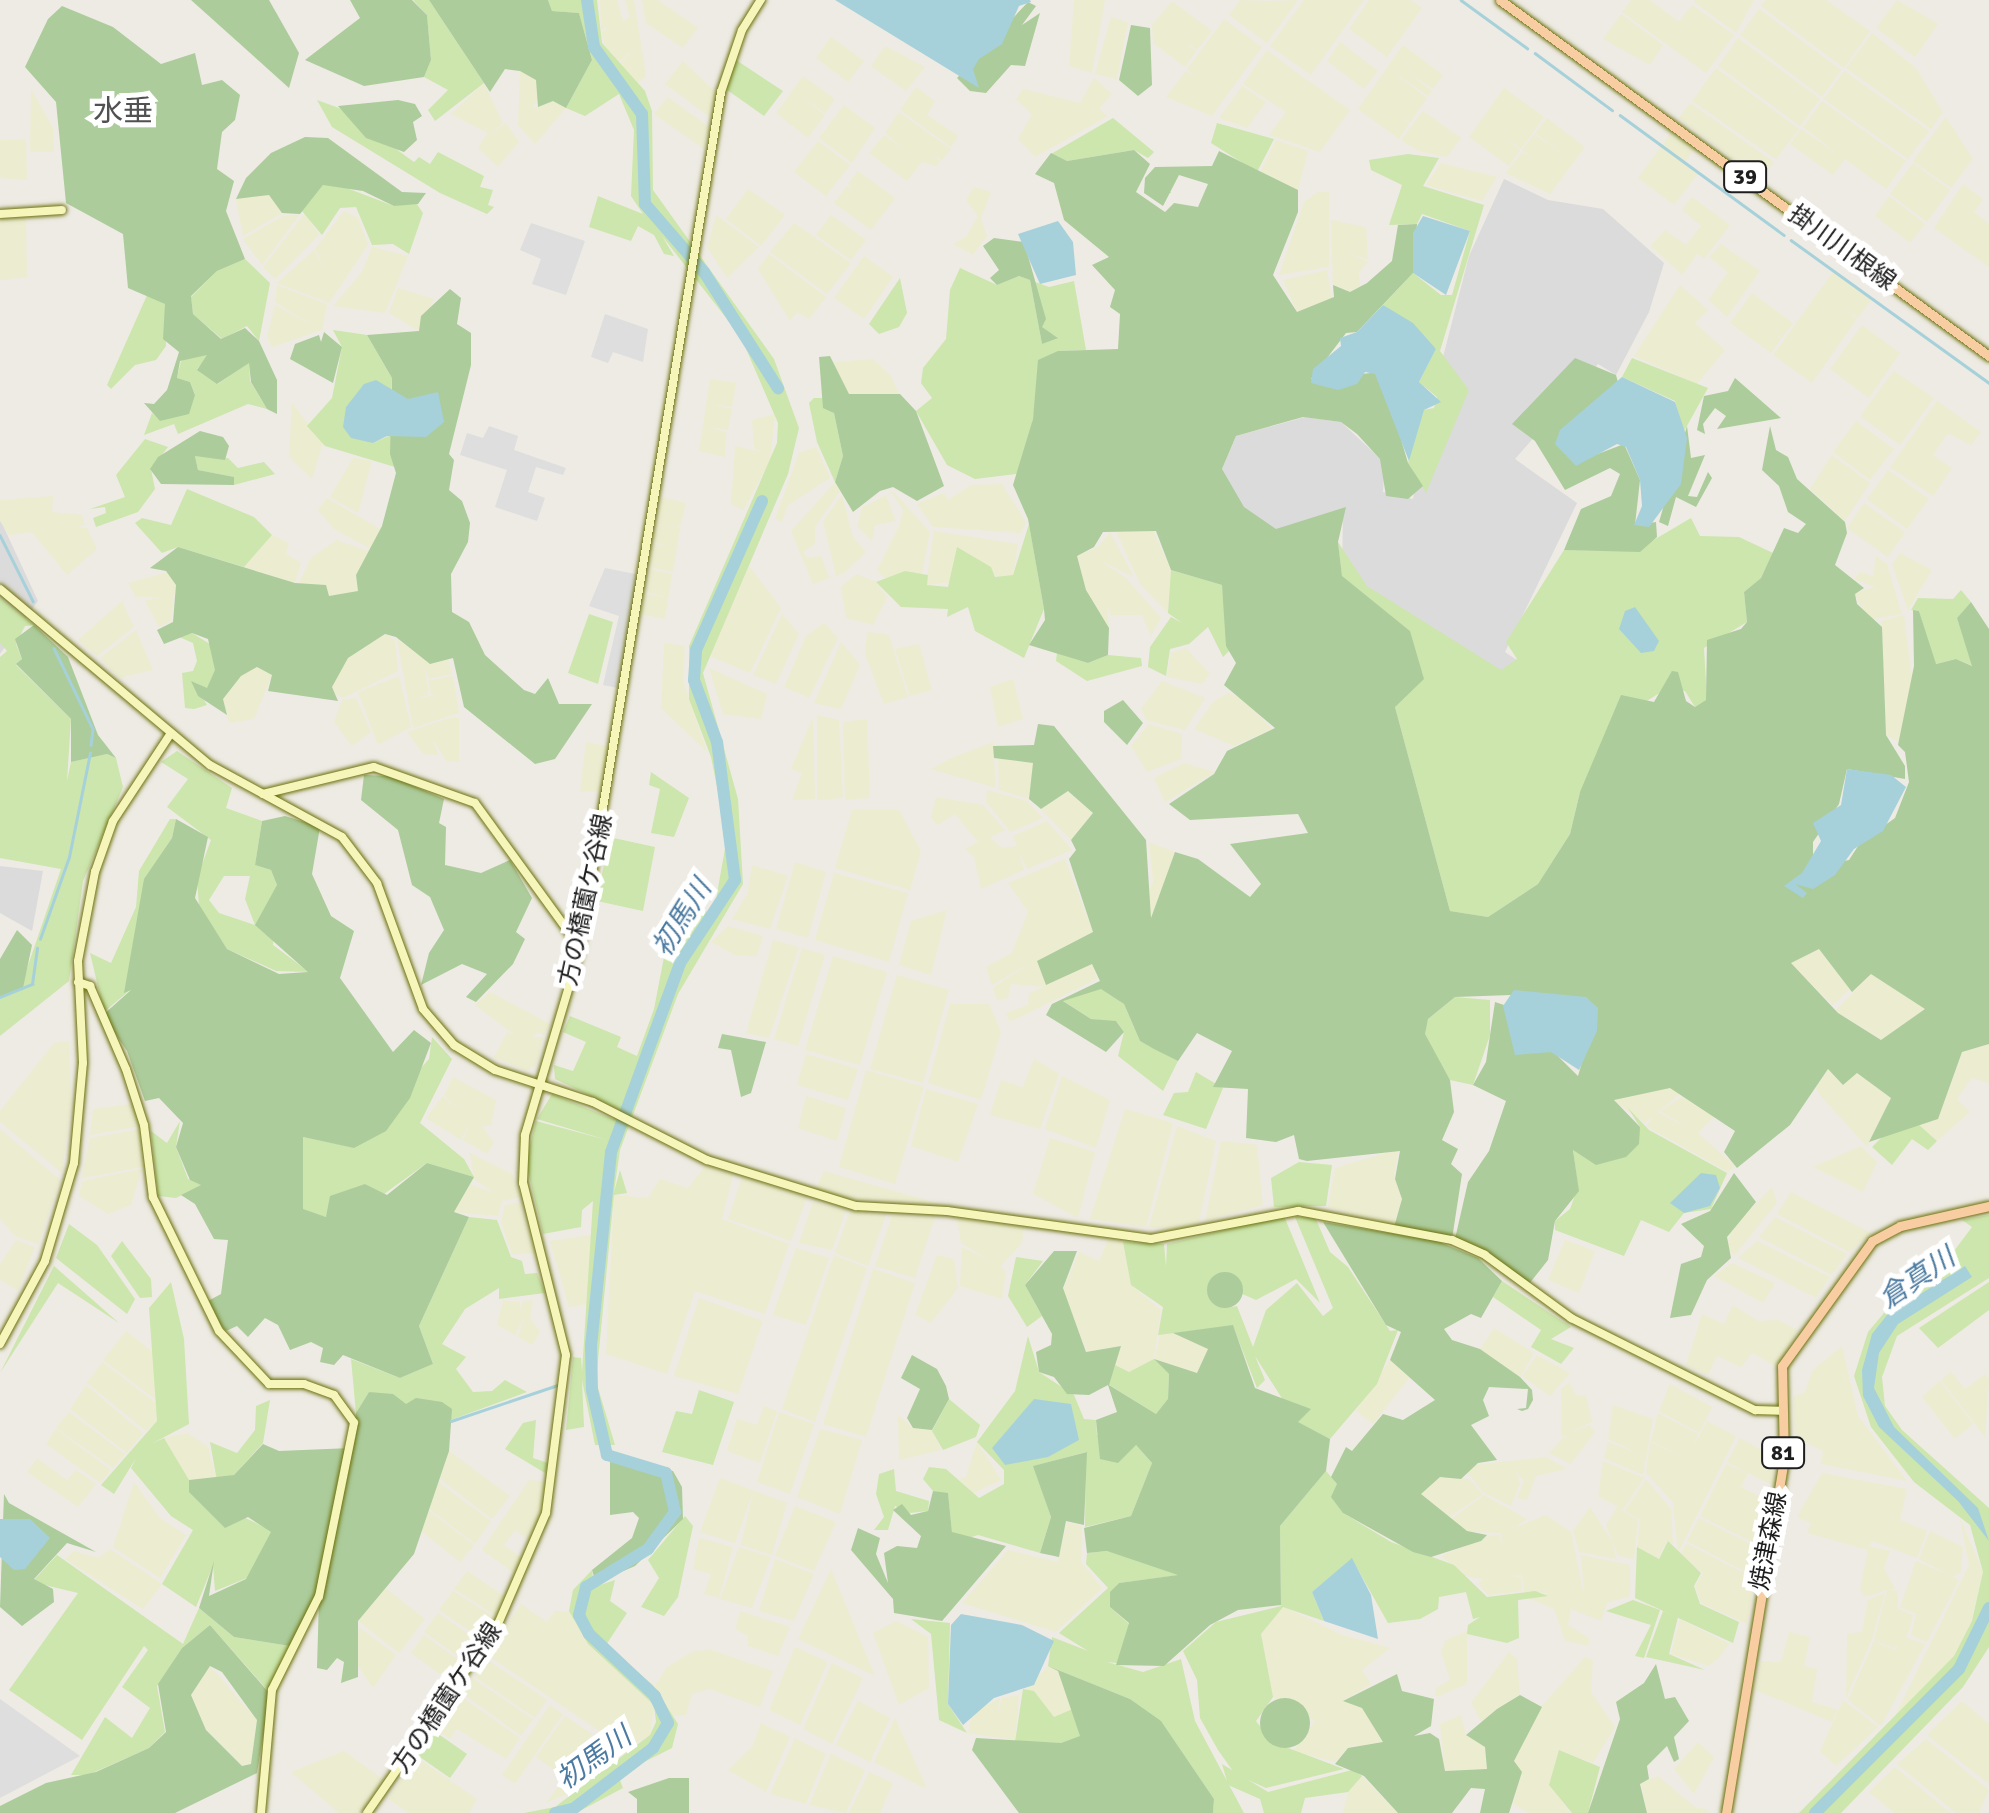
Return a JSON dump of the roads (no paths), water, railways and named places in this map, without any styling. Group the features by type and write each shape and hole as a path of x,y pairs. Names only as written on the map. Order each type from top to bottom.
{"main road":[{"name":"掛川川根線","path":"1500,0 1989,356"},
{"name":"焼津森線","path":"1726,1813 1784,1459 1778,1384 1789,1351 1862,1250 1900,1226 1989,1206"}],"street":[{"name":"方の橋薗ケ谷線","path":"367,1813 498,1624 546,1513 566,1355 522,1164 539,1084 579,947 723,87 761,0"},
{"path":"0,214 62,210"},
{"path":"0,589 171,733 263,794 318,819 362,858 388,908 408,978 440,1030 482,1064 616,1114 706,1160 856,1206 947,1211 1151,1240 1298,1211 1452,1240 1485,1254 1571,1318 1755,1410 1780,1411"},
{"path":"0,1344 45,1260 74,1163 84,1063 78,982 84,922 104,842 171,733"},
{"path":"263,794 374,767 475,804 579,947"},
{"path":"78,982 90,986 134,1089 154,1197 219,1331 269,1384 304,1384 334,1395 354,1423 319,1596 272,1690 261,1813"}],"water":[{"path":"835,0 1031,2 1019,6 1002,44 979,59 973,69 979,88"},
{"path":"1423,216 1470,231 1446,295 1413,273 1413,233"},
{"path":"1058,221 1073,242 1076,275 1040,284 1018,234"},
{"path":"1383,305 1413,323 1436,349 1419,382 1441,402 1424,410 1409,461 1375,374 1365,372 1357,384 1338,390 1311,383 1313,369 1341,346 1340,338 1357,332"},
{"path":"1622,377 1675,402 1687,438 1681,484 1649,527 1634,525 1642,506 1640,480 1626,447 1617,444 1576,466 1555,444 1560,430"},
{"path":"376,380 408,399 438,392 444,422 426,437 387,436 373,443 351,438 343,427 346,407 364,384"},
{"path":"1635,607 1659,641 1654,651 1641,653 1619,629 1625,611"},
{"path":"1847,769 1891,775 1906,787 1883,831 1854,849 1835,875 1813,889 1795,884 1807,893 1803,898 1784,886 1802,873 1821,841 1813,823 1841,805"},
{"path":"1514,990 1586,997 1598,1008 1597,1031 1579,1070 1551,1052 1515,1055 1503,1006"},
{"path":"1701,1173 1716,1175 1720,1188 1710,1206 1684,1213 1670,1203"},
{"path":"1965,1266 1972,1277 1898,1324 1879,1353 1874,1388 1894,1427 1978,1508 1989,1541 1958,1501 1879,1427 1863,1396 1862,1370 1872,1334 1887,1315"},
{"path":"1034,1399 1071,1404 1079,1440 1048,1457 1005,1465 992,1448"},
{"path":"0,1519 30,1519 50,1538 25,1569 14,1570 0,1557"},
{"path":"1352,1558 1371,1595 1378,1639 1324,1621 1312,1592"},
{"path":"961,1614 1022,1625 1054,1641 1034,1685 994,1698 963,1725 948,1704 951,1625"}],"waterway":[{"name":"初馬川","path":"587,0 594,47 642,114 645,204 704,272 778,388"},
{"path":"1461,0 1527,48"},
{"path":"1535,53 1612,110"},
{"path":"1620,115 1784,235"},
{"path":"1791,240 1989,383"},
{"name":"初馬川","path":"555,1813 573,1809 653,1748 668,1723 655,1696 589,1634 579,1615 586,1587 648,1549 675,1512 666,1473 607,1455 592,1390 591,1346 611,1152 680,963 735,880 717,742 694,680 696,650 762,501"},
{"path":"0,535 33,601"},
{"path":"54,648 93,729 91,745"},
{"path":"40,939 69,857 90,753"},
{"path":"0,997 32,984 37,948"},
{"path":"451,1421 558,1385"},
{"name":"倉真川","path":"1815,1813 1959,1669 1989,1608"}],"district":[{"name":"水垂","path":"123,112"}]}
